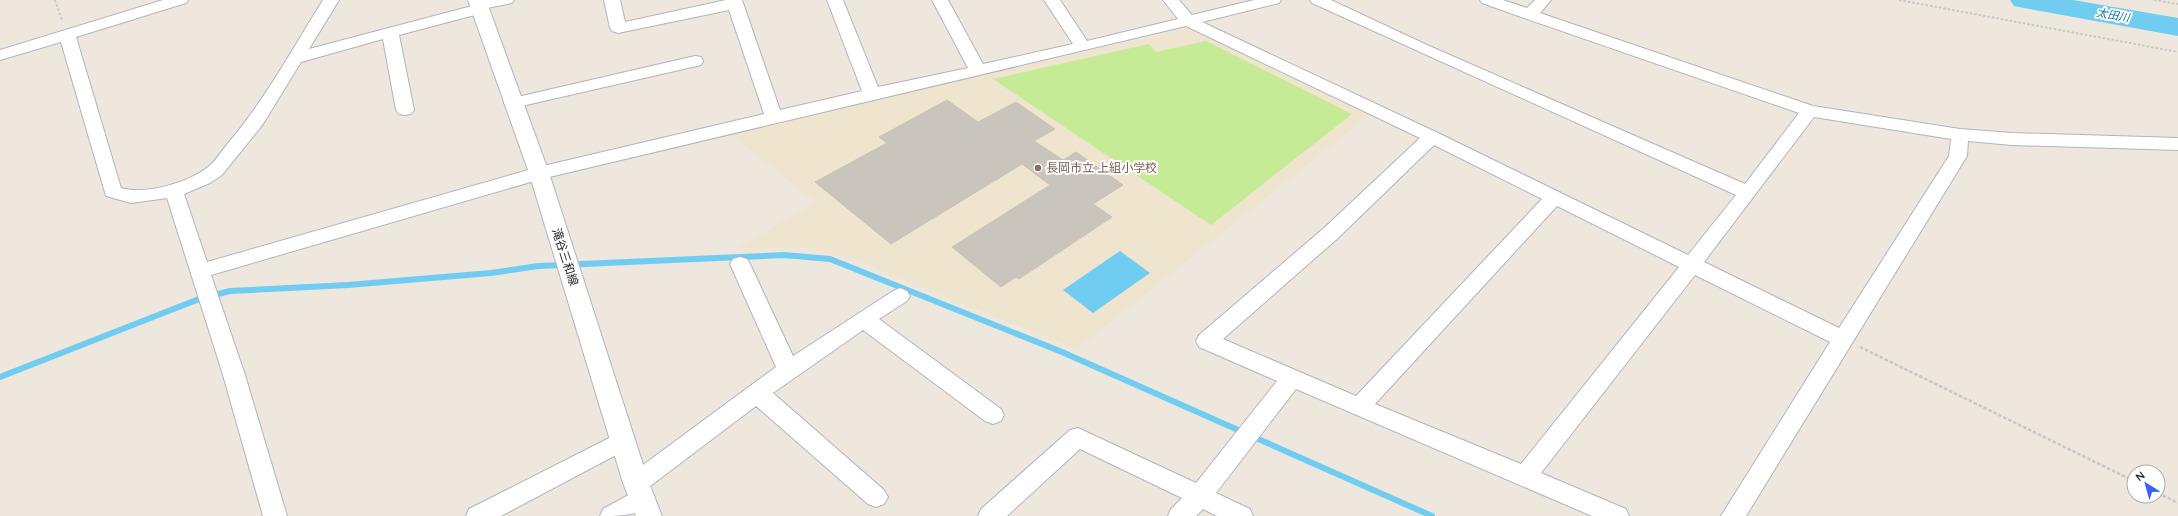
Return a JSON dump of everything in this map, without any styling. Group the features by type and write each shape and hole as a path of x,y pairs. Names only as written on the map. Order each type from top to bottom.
{"main road":[{"name":"滝谷三和線","path":"479,5 539,173 643,499"}],"street":[{"path":"0,54 180,0"},
{"path":"67,34 113,192 131,197 174,191 203,179 215,171 257,120 330,0"},
{"path":"296,58 479,5 506,0"},
{"path":"612,0 618,28 734,2 774,117"},
{"path":"836,0 872,94"},
{"path":"940,0 978,71"},
{"path":"1052,0 1083,47"},
{"path":"1171,0 1188,20 1432,137 1843,339"},
{"path":"200,271 539,173 872,94 1083,47 1273,0"},
{"path":"1318,0 1421,48 1748,193"},
{"path":"1488,0 1810,111 1878,124 1960,135 2012,139 2178,144"},
{"path":"1530,15 1543,0"},
{"path":"390,32 405,110"},
{"path":"513,103 695,61"},
{"path":"1525,476 1748,193 1810,111"},
{"path":"1733,516 1958,156 1960,135"},
{"path":"1432,137 1331,233 1207,341 1291,379 1525,476 1617,516"},
{"path":"174,191 234,375 276,516"},
{"path":"1359,407 1554,198"},
{"path":"740,264 789,371"},
{"path":"612,516 643,499 757,393 863,319 900,296"},
{"path":"863,319 993,415"},
{"path":"1180,516 1200,496 1291,379"},
{"path":"757,393 876,497"},
{"path":"990,516 1078,437 1241,516"},
{"path":"478,516 623,440"}],"path":[{"path":"55,0 67,34"},
{"path":"1899,0 2178,52"},
{"path":"2154,0 2178,4"},
{"path":"1843,339 2126,477"},
{"path":"2166,497 2178,503"}],"shaded area":[{"name":"長岡市立 上組小学校","path":"1190,28 1369,115 1077,349 909,283 861,261 809,248 738,248 816,202 729,133"}],"green space":[{"path":"1206,41 1352,114 1211,225 993,79 1149,44 1156,52"}],"water":[{"path":"1120,251 1150,273 1093,313 1063,290"}],"building":[{"path":"947,100 978,122 1016,102 1055,129 1034,141 1063,160 1076,152 1123,185 1093,204 1112,217 1019,279 1016,277 1001,287 952,247 1050,185 1022,164 891,244 815,182 887,143 879,137"}],"waterway":[{"name":"太田川","path":"2024,0 2178,27"},
{"path":"0,377 199,299 230,291 348,285 491,273 538,266 784,255 830,259 1062,352 1432,516"}],"place":[{"name":"長岡市立 上組小学校","path":"1038,168"}]}
